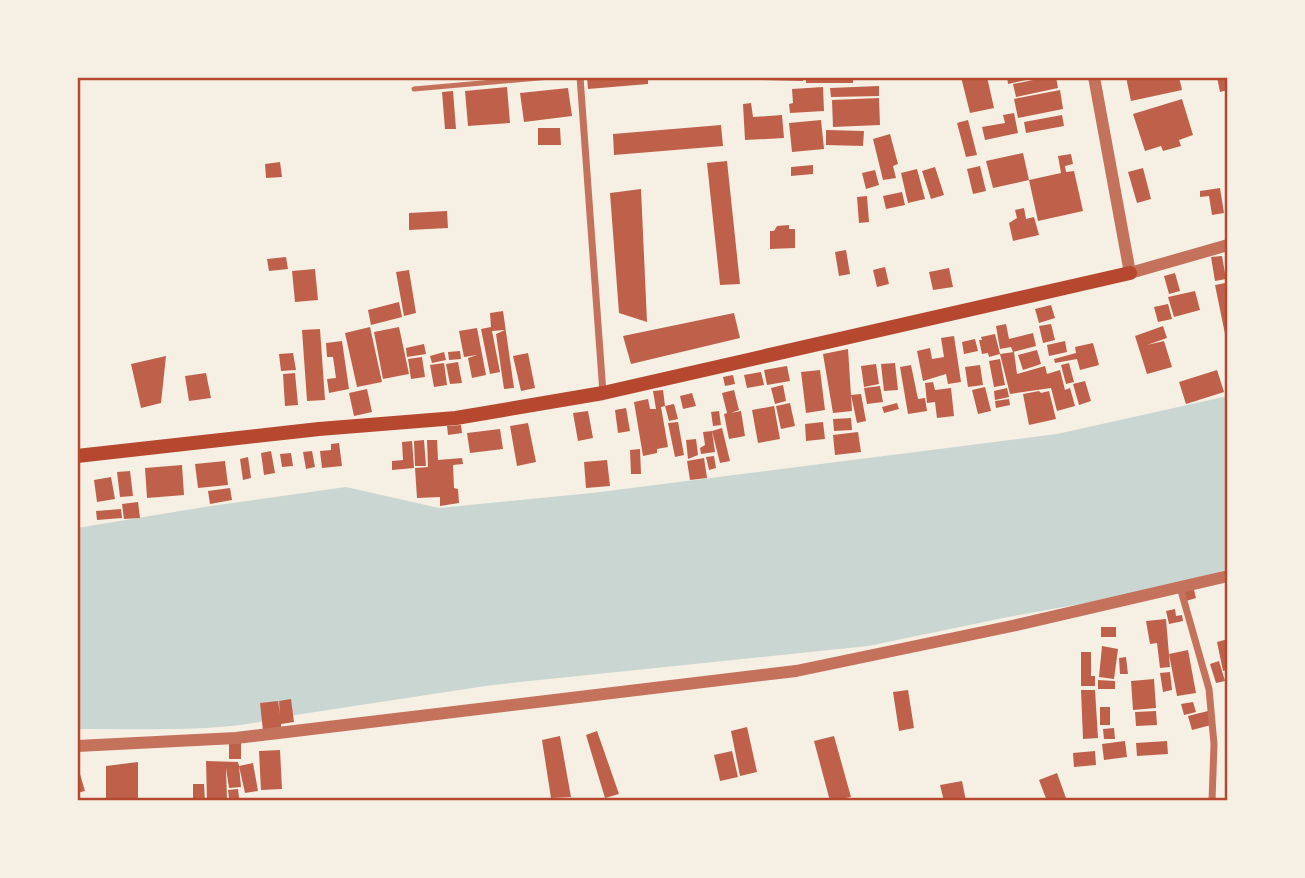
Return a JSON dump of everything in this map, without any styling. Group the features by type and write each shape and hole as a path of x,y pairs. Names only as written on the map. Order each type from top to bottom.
{"main road":[{"path":"77,456 318,429 456,418 603,393 1130,273"}],"street":[{"path":"580,77 603,393"},
{"path":"1094,77 1130,273 1228,246"},
{"path":"77,746 236,738 796,671 1228,576"},
{"path":"1180,586 1209,689 1214,744 1212,801"}],"lane":[{"path":"414,89 550,77"}],"shaded area":[{"path":"1228,396 1228,569 1153,591 868,646 492,685 232,726 77,729 77,528 346,487 439,508 592,493 1057,434"}],"building":[{"path":"587,77 648,77 648,84 588,89"},
{"path":"759,77 803,77 803,81 759,80"},
{"path":"806,77 853,77 853,83 806,83"},
{"path":"961,77 987,77 994,108 970,113"},
{"path":"1007,77 1025,77 1026,80 1008,84"},
{"path":"1056,77 1058,88 1016,97 1013,84"},
{"path":"1126,77 1179,77 1182,90 1131,101"},
{"path":"1217,77 1228,77 1228,90 1220,92"},
{"path":"879,86 879,96 831,97 830,88"},
{"path":"507,87 510,123 468,126 465,91"},
{"path":"823,87 824,111 790,113 789,104 793,103 792,89"},
{"path":"568,88 572,116 524,122 520,93"},
{"path":"1060,90 1063,109 1018,118 1014,99"},
{"path":"453,91 456,129 445,129 442,92"},
{"path":"879,98 880,125 833,127 832,100"},
{"path":"1182,99 1193,135 1179,140 1181,146 1163,151 1161,146 1145,151 1133,114"},
{"path":"751,103 753,117 782,115 784,138 745,140 743,104"},
{"path":"1014,113 1018,133 985,140 982,127 1005,123 1003,115"},
{"path":"1062,115 1064,126 1026,133 1024,122"},
{"path":"821,120 824,149 792,152 789,123"},
{"path":"968,120 977,155 966,157 957,123"},
{"path":"721,125 723,146 614,155 613,134"},
{"path":"538,128 560,128 561,145 538,145"},
{"path":"826,130 864,131 863,146 826,145"},
{"path":"890,134 898,164 893,166 896,178 883,180 873,139"},
{"path":"1023,153 1029,180 993,188 986,161"},
{"path":"1071,154 1073,164 1065,166 1066,172 1074,171 1083,211 1038,221 1029,180 1061,173 1058,156"},
{"path":"727,161 740,284 720,285 707,163"},
{"path":"280,162 282,177 266,178 265,164"},
{"path":"813,165 813,174 791,176 791,167"},
{"path":"980,166 986,191 973,194 967,169"},
{"path":"935,167 944,195 931,199 922,171"},
{"path":"1143,168 1151,199 1137,203 1128,172"},
{"path":"917,169 925,199 908,203 901,173"},
{"path":"875,170 879,185 866,189 862,173"},
{"path":"1220,188 1224,213 1212,215 1209,196 1200,197 1200,191"},
{"path":"641,189 647,322 619,313 610,193"},
{"path":"902,192 905,205 886,209 883,196"},
{"path":"867,196 869,222 859,223 857,197"},
{"path":"1024,208 1026,219 1034,217 1039,235 1013,241 1009,223 1017,218 1015,210"},
{"path":"447,211 448,228 409,230 409,213"},
{"path":"789,225 789,229 795,229 795,248 770,249 770,231 774,231 777,226"},
{"path":"846,250 850,274 839,276 835,252"},
{"path":"1222,256 1226,279 1215,281 1211,257"},
{"path":"286,257 288,269 269,271 267,259"},
{"path":"885,267 889,284 877,287 873,270"},
{"path":"949,268 953,287 933,290 929,272"},
{"path":"315,269 318,300 295,302 292,271"},
{"path":"409,270 416,313 404,316 396,272"},
{"path":"1175,273 1180,291 1169,294 1164,276"},
{"path":"1225,283 1228,295 1228,334 1225,334 1215,285"},
{"path":"1195,291 1200,310 1174,317 1168,297"},
{"path":"399,302 402,317 371,325 368,310"},
{"path":"1168,304 1172,319 1158,322 1154,307"},
{"path":"1051,305 1055,318 1039,323 1035,309"},
{"path":"503,311 514,388 504,389 496,334 505,330 492,331 500,372 490,374 481,329 491,327 490,313"},
{"path":"734,313 740,338 631,364 623,336"},
{"path":"1006,324 1009,339 1033,333 1036,346 1013,352 1011,347 1000,349 996,326"},
{"path":"1051,324 1055,340 1043,343 1039,326"},
{"path":"1163,326 1167,338 1147,345 1164,341 1172,367 1147,374 1135,336"},
{"path":"370,327 382,382 357,387 345,333"},
{"path":"399,327 409,374 383,379 374,332"},
{"path":"477,328 486,375 472,378 468,358 477,355 464,357 459,331"},
{"path":"320,329 325,400 307,401 302,330"},
{"path":"995,334 1000,354 989,357 988,353 982,354 979,340 982,340 981,337"},
{"path":"954,336 961,382 948,384 946,374 923,381 917,351 930,348 932,359 944,357 941,338"},
{"path":"975,339 978,351 964,354 962,342"},
{"path":"342,341 349,389 329,393 327,379 336,378 333,357 327,357 326,343"},
{"path":"1065,341 1067,352 1049,356 1047,345"},
{"path":"1093,343 1099,365 1080,370 1077,359 1055,363 1054,359 1076,353 1075,347"},
{"path":"424,344 426,354 407,357 406,348"},
{"path":"848,349 852,411 833,413 823,354"},
{"path":"1037,350 1041,364 1023,370 1018,355"},
{"path":"460,351 461,359 449,360 448,352"},
{"path":"444,352 446,360 432,363 430,356"},
{"path":"1014,352 1017,374 1045,366 1047,374 1060,370 1065,390 1070,388 1075,406 1057,411 1051,388 1010,394 1000,354"},
{"path":"293,353 296,370 281,371 279,354"},
{"path":"528,353 535,388 521,391 513,356"},
{"path":"166,356 161,403 141,408 131,364"},
{"path":"422,357 425,377 411,379 408,359"},
{"path":"1000,359 1005,385 994,387 989,361"},
{"path":"458,362 462,383 450,384 446,364"},
{"path":"444,363 447,385 434,387 430,365"},
{"path":"895,363 898,390 884,391 881,364"},
{"path":"1069,363 1074,382 1066,384 1061,365"},
{"path":"876,364 879,384 864,387 861,366"},
{"path":"911,365 918,399 925,398 927,411 908,414 900,367"},
{"path":"980,365 983,385 968,387 965,367"},
{"path":"787,366 790,381 767,385 764,370"},
{"path":"820,370 825,410 806,413 801,372"},
{"path":"1217,370 1224,392 1186,404 1179,382"},
{"path":"761,372 764,385 747,388 744,375"},
{"path":"206,373 211,398 189,401 185,376"},
{"path":"295,373 298,405 285,406 283,374"},
{"path":"733,375 735,384 725,386 723,377"},
{"path":"1085,381 1091,401 1079,405 1073,384"},
{"path":"933,382 935,390 951,388 954,416 937,418 935,402 927,403 925,383"},
{"path":"783,385 786,401 775,404 771,388"},
{"path":"880,386 883,402 867,404 864,388"},
{"path":"985,387 991,411 978,414 972,390"},
{"path":"1007,388 1009,397 995,400 994,391"},
{"path":"367,389 372,412 354,416 349,393"},
{"path":"663,390 665,406 661,407 668,447 643,456 634,402 648,399 650,409 656,409 653,391"},
{"path":"734,390 739,410 731,413 741,411 745,436 729,439 722,393"},
{"path":"1049,391 1056,419 1029,425 1023,394"},
{"path":"692,393 696,406 683,409 680,396"},
{"path":"861,394 866,421 857,423 851,395"},
{"path":"1009,399 1010,405 996,408 995,401"},
{"path":"790,403 795,426 781,429 776,406"},
{"path":"897,403 899,409 884,413 882,407"},
{"path":"674,404 678,419 669,421 665,406"},
{"path":"774,406 780,439 758,443 752,410"},
{"path":"626,408 630,431 618,433 615,410"},
{"path":"588,411 593,438 578,441 573,413"},
{"path":"719,411 721,425 713,426 711,412"},
{"path":"851,418 852,430 834,431 833,419"},
{"path":"678,422 684,455 675,457 668,423"},
{"path":"823,422 825,439 806,441 805,424"},
{"path":"528,423 536,462 517,466 510,426"},
{"path":"461,425 462,433 448,435 447,426"},
{"path":"722,428 730,461 720,463 712,431"},
{"path":"500,429 503,449 470,453 467,433"},
{"path":"712,431 715,452 701,454 700,448 705,445 703,432"},
{"path":"858,432 861,452 835,455 833,435"},
{"path":"696,439 698,455 688,459 686,440"},
{"path":"424,440 426,466 415,466 414,441"},
{"path":"427,440 437,440 438,460 462,458 463,464 453,465 454,488 458,489 459,503 440,506 440,497 417,498 415,468 428,467"},
{"path":"412,441 414,468 392,470 392,461 403,460 402,442"},
{"path":"339,443 342,466 322,468 320,451 331,450 331,444"},
{"path":"640,449 641,474 631,474 630,450"},
{"path":"271,451 275,473 264,475 261,453"},
{"path":"312,451 315,467 306,469 303,452"},
{"path":"291,453 293,466 282,467 280,454"},
{"path":"714,456 716,468 709,470 706,457"},
{"path":"248,457 251,478 243,480 240,459"},
{"path":"704,458 707,478 690,480 687,461"},
{"path":"607,460 610,486 586,488 584,462"},
{"path":"225,461 228,485 198,488 195,464"},
{"path":"182,465 184,495 147,498 145,468"},
{"path":"130,471 133,496 120,497 117,472"},
{"path":"111,477 115,499 97,502 94,480"},
{"path":"230,488 232,500 210,504 208,491"},
{"path":"138,502 140,518 124,519 122,504"},
{"path":"121,509 122,518 97,520 96,511"},
{"path":"1193,586 1196,598 1186,601 1183,588"},
{"path":"1175,609 1176,616 1182,615 1183,621 1169,624 1166,611"},
{"path":"1166,619 1170,667 1160,668 1157,643 1150,644 1146,621"},
{"path":"1101,627 1116,627 1116,637 1101,637"},
{"path":"1228,639 1228,670 1223,671 1217,642"},
{"path":"1102,646 1118,649 1114,679 1099,677"},
{"path":"1188,650 1196,693 1177,696 1169,654"},
{"path":"1081,652 1091,652 1091,676 1095,676 1095,686 1081,686"},
{"path":"1126,657 1128,674 1120,674 1119,658"},
{"path":"1219,661 1225,681 1216,683 1210,664"},
{"path":"1170,672 1172,690 1163,692 1160,673"},
{"path":"1154,679 1156,708 1133,710 1131,681"},
{"path":"1098,680 1115,681 1115,689 1098,689"},
{"path":"908,690 914,728 899,731 893,692"},
{"path":"1081,690 1095,690 1098,738 1083,739"},
{"path":"291,699 294,722 281,724 281,729 263,731 260,703 278,701 280,714 279,701"},
{"path":"1193,702 1196,712 1184,715 1181,704"},
{"path":"1100,707 1110,707 1110,725 1100,725"},
{"path":"1156,711 1157,725 1136,726 1135,712"},
{"path":"1208,711 1211,725 1192,730 1188,716"},
{"path":"747,727 757,772 740,776 731,731"},
{"path":"1114,728 1115,739 1104,739 1103,729"},
{"path":"597,731 619,794 605,798 586,735"},
{"path":"560,736 571,797 551,798 542,740"},
{"path":"834,736 851,797 830,801 814,741"},
{"path":"229,741 241,741 241,759 229,759"},
{"path":"1125,741 1127,757 1104,760 1102,744"},
{"path":"1167,741 1168,754 1137,756 1136,743"},
{"path":"280,750 282,789 261,790 259,751"},
{"path":"732,751 738,777 720,781 714,755"},
{"path":"1095,751 1096,765 1074,767 1073,753"},
{"path":"206,761 238,762 241,787 229,788 226,768 227,801 207,801"},
{"path":"138,762 138,801 106,801 106,766"},
{"path":"253,763 258,791 245,793 239,766"},
{"path":"77,764 85,791 77,793"},
{"path":"1057,773 1067,801 1047,801 1039,780"},
{"path":"962,781 966,801 944,801 940,785"},
{"path":"193,784 204,784 205,801 193,801"},
{"path":"238,789 239,798 229,798 228,790"}]}
